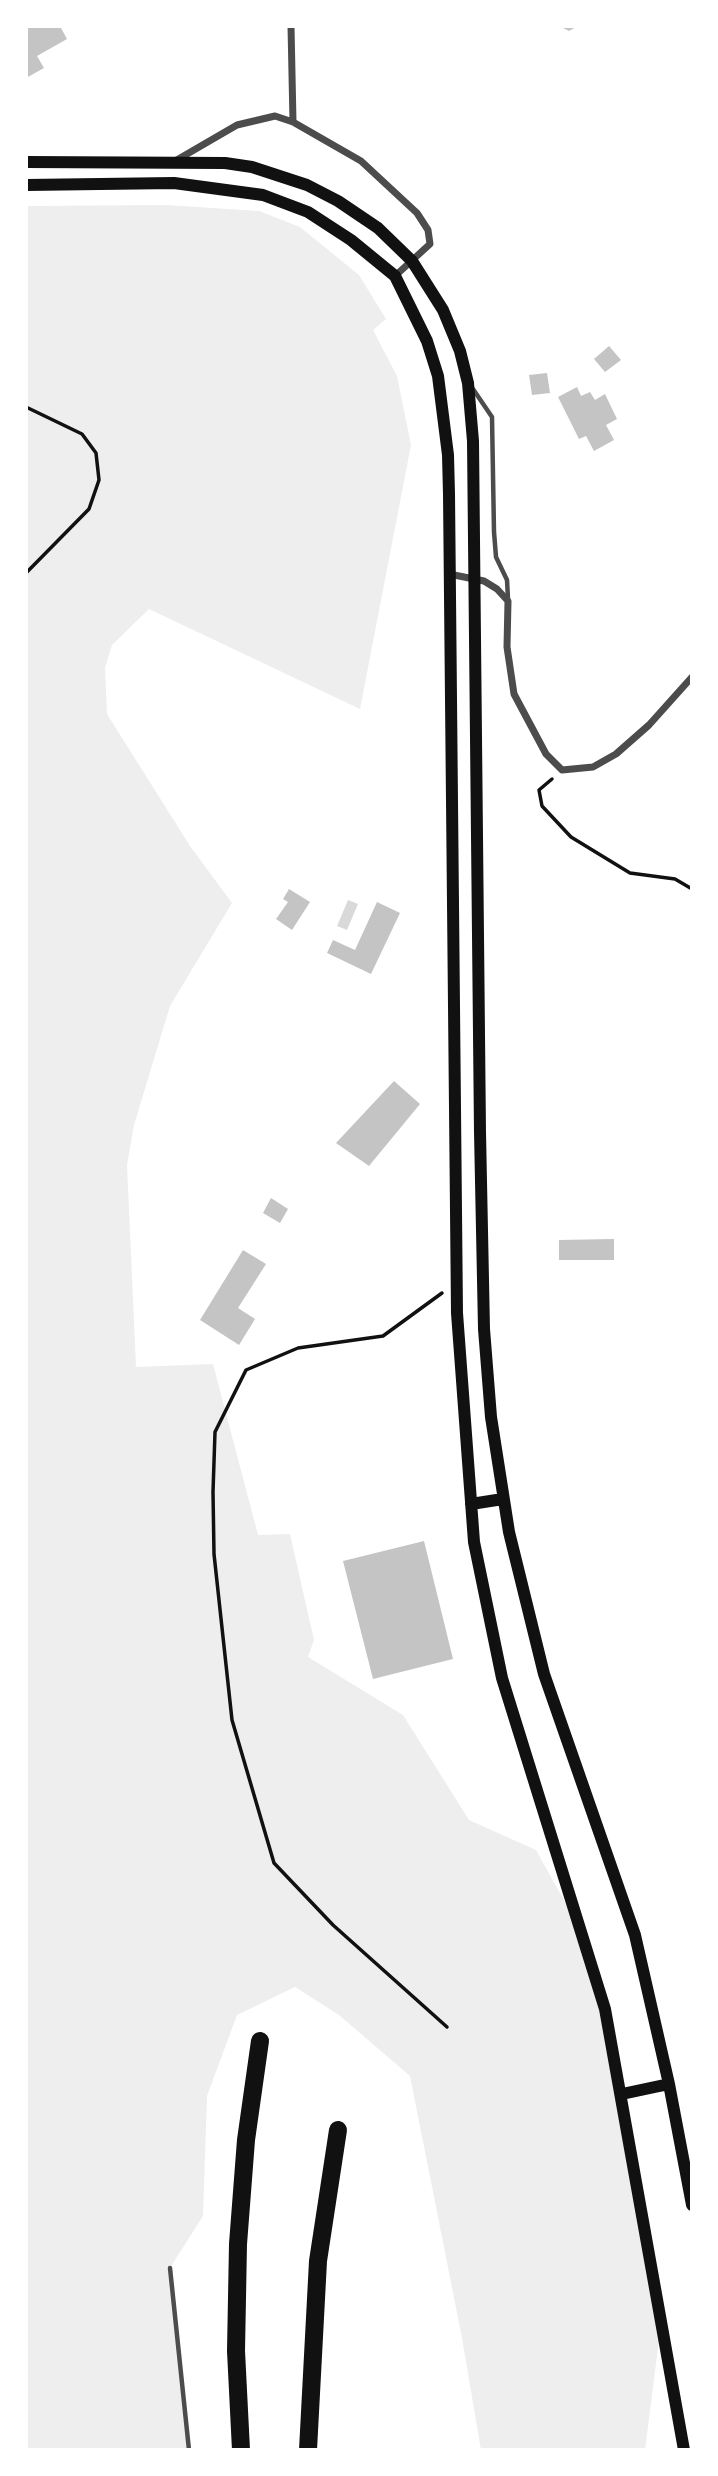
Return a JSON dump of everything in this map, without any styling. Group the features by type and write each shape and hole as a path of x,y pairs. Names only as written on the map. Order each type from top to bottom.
{"highway":[{"path":"241,2450 236,2351 238,2244 246,2140 261,2041"},
{"path":"308,2450 318,2261 338,2130"}],"main road":[{"path":"26,162 175,161 252,167 307,185 338,201 377,228 412,261 452,328 468,383 473,441 484,1329 491,1417 503,1499 544,1674 635,1935 669,2084 692,2205"},
{"path":"26,185 174,183 262,195 308,212 351,240 395,276 427,341 438,376 448,455 456,1281 471,1504 480,1581 502,1678 586,1940 605,2009 684,2450"},
{"path":"471,1504 503,1499"},
{"path":"622,2094 669,2084"}],"street":[{"path":"291,26 293,122"},
{"path":"175,161 237,125 275,116 293,122 361,161 417,213 428,230 430,244 395,276"},
{"path":"449,575 474,577 497,589 508,601 508,647 514,694 546,754 562,770 593,767 616,754 649,725 692,677"}],"lane":[{"path":"468,383 492,417 496,557 507,580 508,601"},
{"path":"170,2268 189,2450"}],"path":[{"path":"26,407 82,434 96,453 99,480 89,509 26,573"},
{"path":"562,770 539,790 542,807 571,837 630,873 674,878 692,889"},
{"path":"447,2027 332,1924 274,1863 232,1720 214,1554 213,1492 215,1432 246,1370 298,1348 383,1336 417,1314 456,1281"}],"shaded area":[{"path":"167,205 259,211 300,227 359,275 386,319 373,330 397,376 411,445 360,709 149,609 112,645 105,668 107,714 190,846 232,903 170,1006 134,1125 127,1165 136,1367 213,1364 258,1535 290,1534 314,1640 308,1657 403,1715 469,1820 536,1850 586,1940 661,2324 645,2450 481,2450 462,2338 410,2076 339,2015 295,1987 237,2015 207,2096 203,2216 170,2268 189,2450 26,2450 26,206"},
{"path":"348,900 358,904 347,930 337,926"}],"building":[{"path":"26,26 60,26 67,39 37,56 44,68 26,78"},
{"path":"559,26 578,26 569,31"},
{"path":"609,346 621,360 605,372 594,359"},
{"path":"547,373 550,393 532,395 529,375"},
{"path":"577,387 581,396 590,392 595,400 605,394 617,419 606,425 614,440 594,451 586,436 579,439 558,397"},
{"path":"289,889 310,902 292,930 276,919 288,902 283,899"},
{"path":"377,902 400,913 371,974 327,953 333,940 355,950"},
{"path":"394,1081 420,1104 369,1166 336,1143"},
{"path":"271,1198 288,1209 280,1223 263,1213"},
{"path":"614,1239 614,1260 559,1260 559,1240"},
{"path":"243,1250 266,1264 238,1308 255,1319 239,1345 200,1320"},
{"path":"424,1541 453,1659 373,1679 343,1561"}]}
